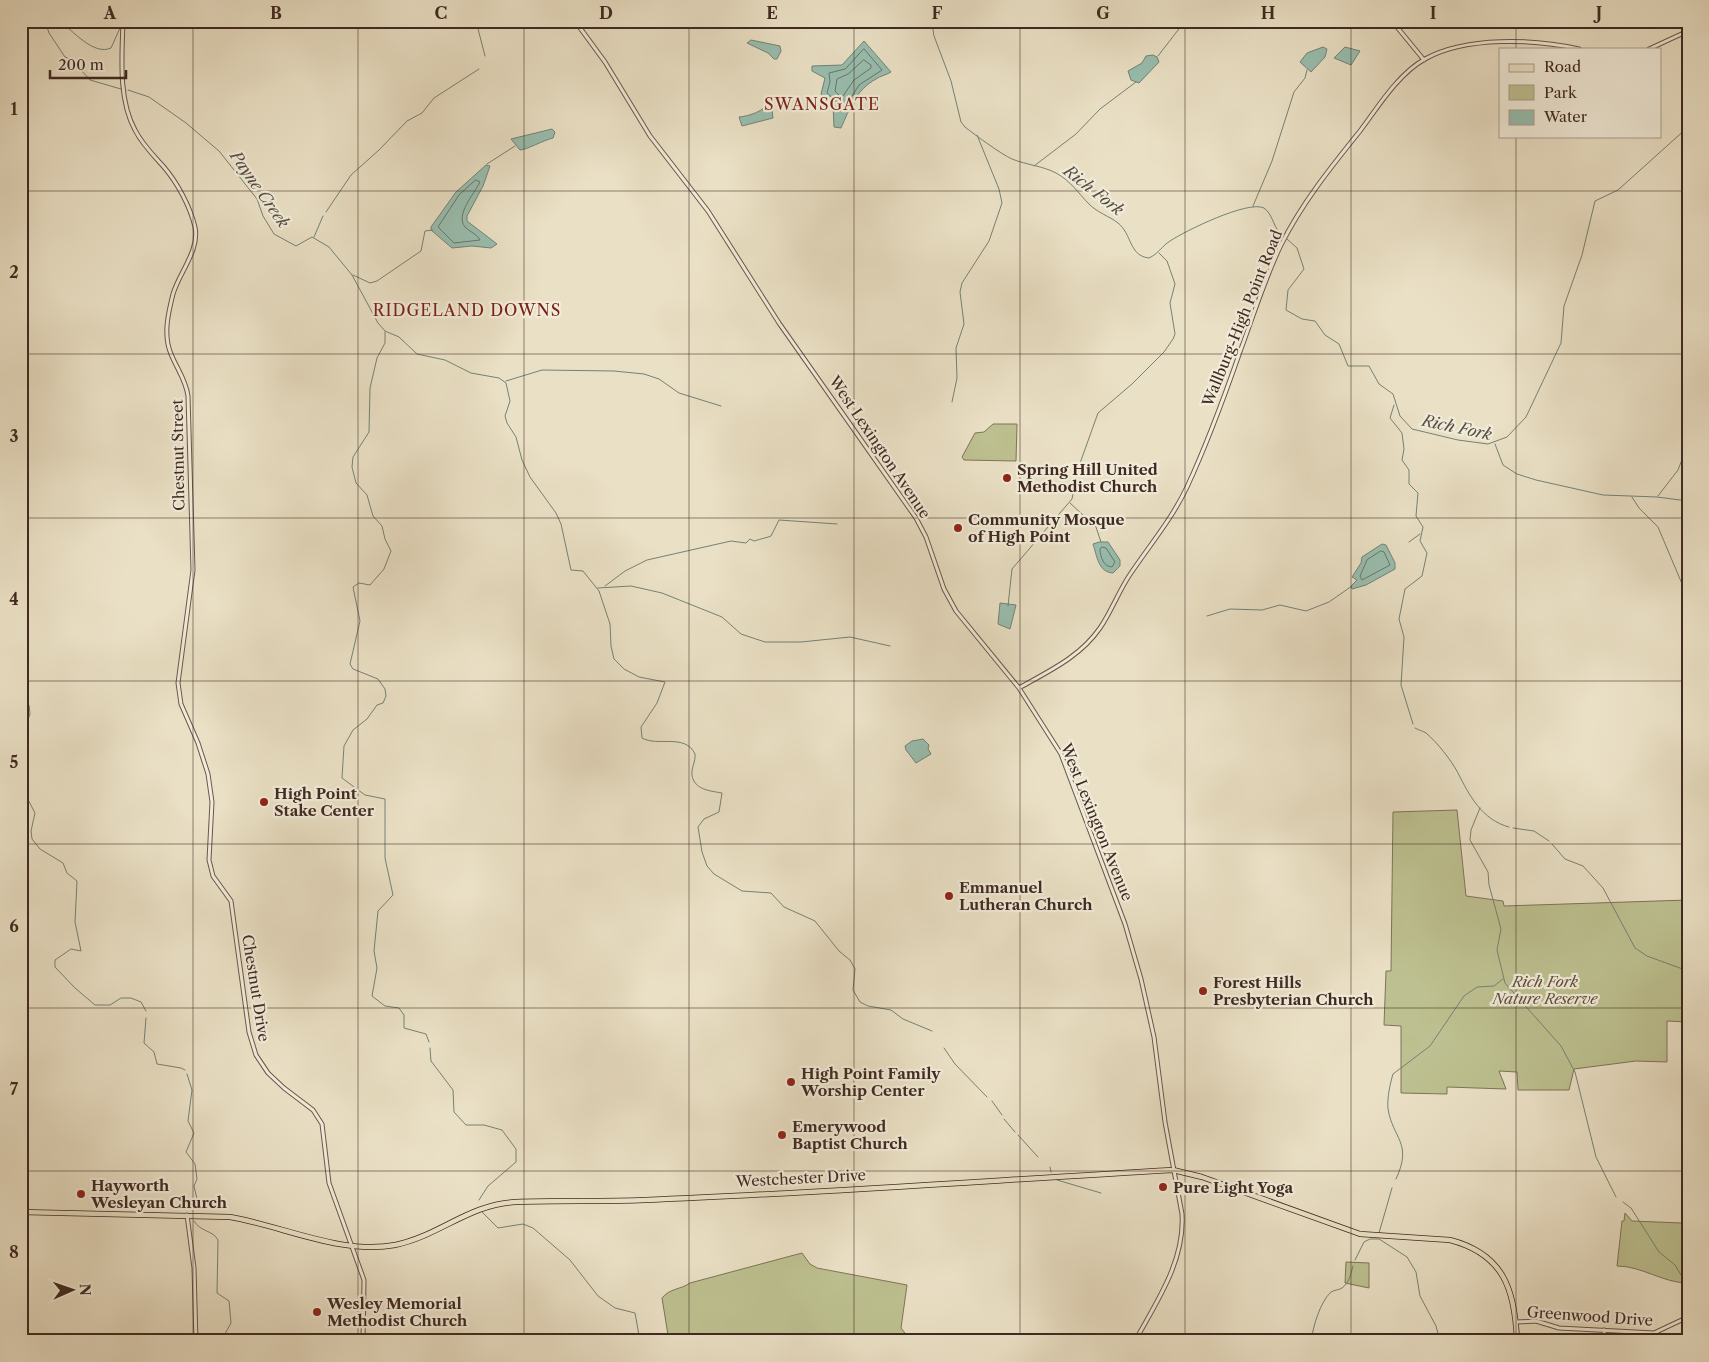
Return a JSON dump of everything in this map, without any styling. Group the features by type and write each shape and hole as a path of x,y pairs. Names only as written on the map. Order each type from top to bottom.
{"main road":[{"name":"Westchester Drive","path":"21,1212 187,1215 254,1221 352,1246 394,1245 412,1240 469,1212 509,1202 645,1200 1173,1170 1202,1177 1360,1234 1450,1240 1464,1243 1492,1262 1502,1274 1513,1297 1517,1322 1517,1341"}],"street":[{"name":"Chestnut Street","path":"123,21 125,97 130,121 139,138 165,168 181,193 196,230 193,249 176,284 168,316 166,334 168,345 185,381 188,396 189,508 193,556 178,683 179,695 204,757 211,792"},
{"name":"West Lexington Avenue","path":"576,21 605,62 650,136 708,211 779,323 814,370 916,518 926,538 944,589 956,611 1018,688 1061,754 1125,924 1150,1016 1173,1170 1182,1214 1181,1245 1170,1276 1134,1341"},
{"path":"1392,21 1424,60"},
{"path":"1651,48 1688,31"},
{"name":"Wallburg-High Point Road","path":"1018,688 1069,660 1080,651 1100,628 1127,579 1176,509 1188,486 1233,373 1263,288 1293,222 1314,190 1402,78 1424,60 1463,46 1545,42 1574,48"},
{"name":"Chestnut Drive","path":"211,792 209,860 213,876 231,901 251,1038 256,1055 268,1073 313,1110 320,1119 323,1129 329,1183 365,1286 363,1341"},
{"path":"187,1215 194,1268 196,1341"},
{"name":"Greenwood Drive","path":"1517,1322 1531,1321 1559,1328 1658,1333 1688,1317"},
{"path":"1604,1330 1605,1341"},
{"path":"1658,1333 1662,1341"}],"green space":[{"path":"993,424 1017,424 1016,461 964,460 962,457 975,433 984,432"},
{"name":"Rich Fork Nature Reserve","path":"1457,810 1466,896 1503,901 1504,906 1688,900 1688,1022 1667,1021 1667,1062 1636,1061 1574,1069 1569,1090 1518,1090 1517,1072 1499,1071 1506,1089 1447,1087 1447,1094 1401,1093 1401,1026 1384,1025 1386,971 1391,971 1393,812"},
{"path":"1625,1213 1632,1221 1682,1223 1688,1283 1617,1266 1622,1221 1624,1221"},
{"path":"802,1253 810,1264 817,1268 907,1285 901,1328 911,1341 669,1341 662,1298 668,1292 690,1283"},
{"path":"1346,1262 1369,1263 1369,1288 1345,1283"}],"water":[{"path":"751,40 780,46 781,51 777,59 747,43"},
{"path":"864,41 891,72 863,88 854,100 841,128 834,127 833,105 821,94 825,78 812,71 812,66 842,65"},
{"path":"1323,47 1327,49 1325,57 1311,72 1300,62 1307,53"},
{"path":"1345,47 1360,51 1351,65 1334,58"},
{"path":"1153,55 1157,57 1159,62 1139,83 1131,80 1128,71 1142,63 1146,56"},
{"path":"771,101 773,118 742,126 739,117 765,108"},
{"path":"552,129 555,132 553,138 523,150 520,150 511,139"},
{"path":"486,165 490,166 483,186 467,216 467,221 497,244 491,248 472,246 452,248 431,230 431,227 456,192"},
{"path":"1108,542 1120,560 1120,566 1113,573 1104,570 1099,563 1093,544"},
{"path":"1382,544 1386,545 1395,563 1395,569 1366,585 1352,589 1351,586 1357,580 1352,577 1361,563 1362,557"},
{"path":"1000,603 1016,605 1010,629 998,624"},
{"path":"923,739 929,745 928,749 931,754 916,763 905,746 912,741"}],"waterway":[{"path":"21,26 25,21"},
{"name":"Payne Creek","path":"45,21 49,33 65,57 72,60 90,80 121,89"},
{"path":"59,21 90,45 104,50 111,48 120,28"},
{"path":"126,26 131,21"},
{"path":"476,21 485,56"},
{"path":"1158,56 1185,21"},
{"name":"Rich Fork","path":"932,23 934,36 951,81 961,122 965,127 1012,159 1046,169 1061,176 1092,207 1118,223 1123,228 1134,249 1142,256 1149,258 1170,241 1189,230 1245,208 1264,208 1283,237"},
{"path":"326,212 351,175 407,121 422,113 434,98 479,69"},
{"path":"1253,206 1272,161 1294,92 1305,78 1307,70"},
{"path":"1034,166 1076,134 1100,109 1136,82"},
{"name":"Payne Creek","path":"128,90 149,97 186,123 219,151 257,199 263,216 274,234 296,246 312,237 329,247 352,275 378,323 385,331 399,337 417,354 445,360 471,373 499,378 506,383 510,401 505,416 507,423 516,437 522,460 530,477 556,513 561,524 571,570 583,571 599,591 610,624 611,646 614,659 624,669 639,677 665,682 657,703 641,727 642,738 678,742 691,748 695,754 692,772 693,780 699,787 722,793 719,812 704,819 698,827 702,852 707,866 714,874 742,891 771,893 784,907 815,921 839,951 850,960 855,969 853,990 860,1002 868,1006 891,1010 903,1019 932,1031"},
{"path":"1287,239 1297,248 1304,269 1288,290 1286,310 1302,319 1315,321 1325,335 1339,344 1348,366 1369,366 1379,384 1393,394 1400,416 1412,429 1458,440 1488,444 1507,437 1526,417 1561,343 1564,306 1582,255 1595,201 1618,190 1688,127"},
{"path":"952,402 957,378 956,348 964,324 960,292 962,283 989,241 1002,203 999,189 977,135"},
{"path":"487,164 515,146"},
{"path":"314,237 323,216"},
{"path":"353,275 370,283 377,281 421,251 425,231 433,230"},
{"path":"1008,606 1012,569 1072,499 1079,466 1098,413 1132,384 1164,352 1173,339 1175,334 1170,303 1175,284 1167,261 1159,253"},
{"path":"385,332 385,343 377,358 370,388 369,432 353,457 352,467 356,483 367,495 373,516 382,526 385,539 391,551 384,569 370,585 359,583 353,587 360,621 350,664 353,669 378,679 385,689 386,696 383,703 377,705 367,719 353,730 344,746 342,778 365,795 385,799 385,858 393,895 378,911 374,951 377,968 372,996 385,1006 399,1008 404,1015 404,1028 426,1034 429,1042"},
{"path":"506,381 542,370 614,371 644,374 659,379 679,393 721,406"},
{"path":"1394,405 1390,418 1402,433 1404,449 1402,460 1409,470 1409,484 1418,493 1416,516 1423,527 1420,541 1427,553 1422,576 1405,589 1399,619 1404,637 1401,685 1413,724"},
{"name":"Rich Fork","path":"1495,444 1503,465 1517,474 1536,480 1603,495 1657,497 1688,501"},
{"path":"1658,496 1678,470 1688,444"},
{"path":"1632,497 1639,508 1658,527 1688,598"},
{"path":"1070,503 1096,527 1101,542"},
{"path":"605,586 625,571 647,560 731,541 746,543 750,539 754,541 771,536 779,520 837,524"},
{"path":"1409,542 1420,534"},
{"path":"598,588 631,586 662,593 722,617 741,634 765,642 801,642 850,637 890,646"},
{"path":"1207,616 1230,609 1262,610 1280,605 1306,611 1329,602 1352,586"},
{"path":"21,698 29,705 30,714 21,739"},
{"path":"1415,728 1426,733 1444,752 1472,798 1484,813 1491,819 1509,827"},
{"path":"21,786 35,813 31,831 32,839 40,849 63,863 67,873 77,881 75,922 81,951 71,949 55,960 55,967 95,1005 110,1005 121,998 131,998 141,1002 146,1011"},
{"path":"1480,808 1471,830 1470,840 1488,872 1489,885 1501,929 1497,950 1505,983 1561,1046 1575,1072 1596,1157 1616,1197"},
{"path":"1513,828 1534,831 1549,841"},
{"path":"1552,844 1565,859 1583,866 1603,888 1635,948 1647,956 1688,971"},
{"path":"1396,1179 1403,1157 1400,1142 1390,1119 1388,1109 1389,1091 1393,1074 1430,1046 1464,996 1477,987 1494,986 1503,979"},
{"path":"146,1018 144,1043 154,1052 157,1064 185,1070"},
{"path":"430,1048 431,1061 453,1090 454,1112 466,1125 484,1125 502,1130 516,1149 516,1162 488,1186 479,1200"},
{"name":"Payne Creek","path":"944,1048 955,1064 987,1097"},
{"path":"187,1074 192,1090 188,1121 194,1133 186,1152 195,1164 197,1179 194,1186 197,1199 195,1209"},
{"name":"Payne Creek","path":"992,1101 1002,1115"},
{"name":"Payne Creek","path":"1004,1119 1015,1132"},
{"name":"Payne Creek","path":"1018,1135 1038,1157"},
{"name":"Payne Creek","path":"1050,1167 1051,1172"},
{"name":"Payne Creek","path":"1057,1180 1101,1193"},
{"path":"1379,1233 1392,1188"},
{"path":"1623,1202 1631,1208 1659,1252 1675,1265 1686,1283"},
{"path":"482,1212 498,1228 523,1224 533,1228 570,1260 598,1296 615,1308 635,1313 640,1341"},
{"path":"194,1221 197,1225 213,1234 218,1240 217,1293 229,1301 231,1323 221,1341"},
{"path":"1355,1260 1364,1242 1370,1239 1379,1239 1407,1257 1416,1272 1420,1296 1436,1326 1440,1341"},
{"path":"1311,1341 1320,1308 1331,1292 1341,1289 1346,1284 1353,1266"}],"place":[{"name":"Spring Hill United Methodist Church","path":"1007,478"},
{"name":"Community Mosque of High Point","path":"958,528"},
{"name":"High Point Stake Center","path":"264,802"},
{"name":"Emmanuel Lutheran Church","path":"949,896"},
{"name":"Forest Hills Presbyterian Church","path":"1203,991"},
{"name":"High Point Family Worship Center","path":"791,1082"},
{"name":"Emerywood Baptist Church","path":"782,1135"},
{"name":"Pure Light Yoga","path":"1163,1187"},
{"name":"Hayworth Wesleyan Church","path":"81,1194"},
{"name":"Wesley Memorial Methodist Church","path":"317,1312"}],"district":[{"name":"SWANSGATE","path":"822,104"},
{"name":"RIDGELAND DOWNS","path":"467,310"}]}
